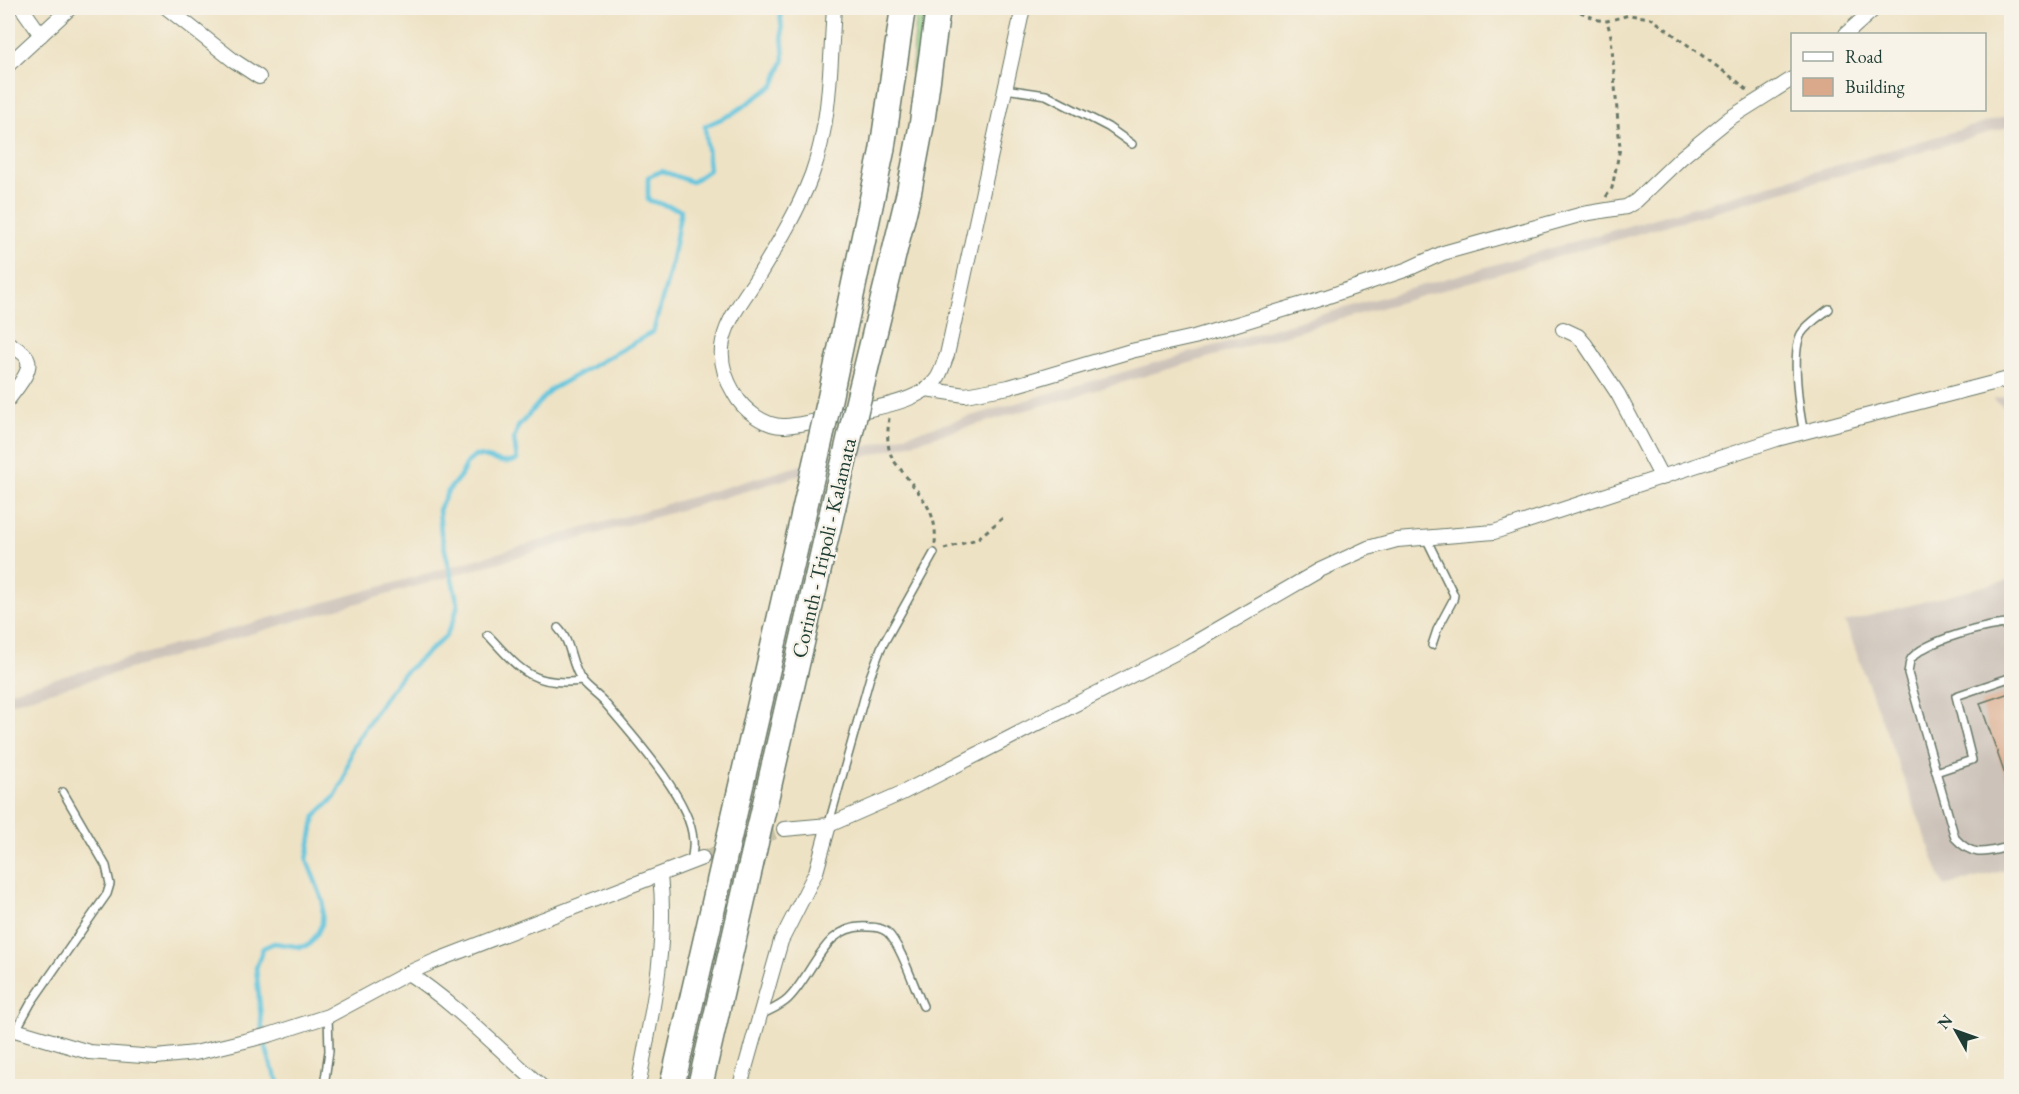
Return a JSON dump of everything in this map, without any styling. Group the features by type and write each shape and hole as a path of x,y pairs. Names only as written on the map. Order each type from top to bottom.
{"highway":[{"name":"Corinth - Tripoli - Kalamata","path":"672,1086 829,402 882,151 903,8"},
{"name":"Corinth - Tripoli - Kalamata","path":"700,1086 833,508 909,192 925,105 938,8"}],"street":[{"path":"22,8 42,35"},
{"path":"8,65 70,8"},
{"path":"167,8 259,78"},
{"path":"834,8 822,144 801,202 729,323 722,343 722,363 728,384 738,401 764,422 783,426 891,405 926,389 938,376 946,356 1023,8"},
{"path":"1847,33 1875,8"},
{"path":"926,389 965,394 1009,387 1131,351 1194,337 1367,283 1408,269 1443,253 1594,213 1626,207 1636,201 1682,157 1730,118 1791,80"},
{"path":"1563,329 1578,336 1585,344 1618,394 1662,478"},
{"path":"8,343 24,354 28,359 28,365 26,374 8,400"},
{"path":"784,829 829,825 902,793 1189,646 1343,558 1368,548 1397,540 1494,532 1804,432 2012,378"},
{"path":"741,1086 781,941 816,872 829,825"},
{"path":"12,1029 89,1052 131,1057 176,1056 269,1035 328,1016 408,973 504,933 697,860"},
{"path":"638,1086 661,952 663,899 660,875"},
{"path":"408,973 434,989 541,1086"}],"lane":[{"path":"1005,89 1046,94 1108,127 1132,144"},
{"path":"1804,432 1798,406 1799,340 1806,327 1829,309"},
{"path":"1426,538 1454,595 1432,645"},
{"path":"829,825 881,648 934,553"},
{"path":"2012,624 1999,623 1956,635 1924,649 1911,660 1908,673 1955,838 1964,848 1982,853 2012,846"},
{"path":"558,628 565,636 570,657 582,681 603,701 678,795 690,823 697,860"},
{"path":"488,635 521,669 531,676 553,683 582,681"},
{"path":"1936,772 1972,760 1956,696 2012,676"},
{"path":"12,1029 107,894 110,884 106,866 63,792"},
{"path":"759,1017 787,1000 802,982 820,952 833,938 845,931 863,926 876,927 887,932 902,958 923,1006"},
{"path":"324,1086 329,1051 328,1016"}],"path":[{"path":"1572,8 1598,20 1607,21 1629,15 1651,18 1738,82 1758,101"},
{"path":"1594,213 1612,188 1620,148 1611,36 1607,21"},
{"path":"891,405 887,433 892,457 932,512 936,532 934,553"},
{"path":"934,553 951,545 976,539 1004,517"}],"shaded area":[{"path":"2011,115 2011,126 8,704 8,692 460,564"},
{"path":"2011,395 2011,412 1993,399"},
{"path":"2011,579 2011,869 1944,886 1845,622"}],"green space":[{"path":"917,8 926,8 911,87"}],"building":[{"path":"2012,692 2012,792 2011,792 1980,703"}],"waterway":[{"path":"281,1086 272,1068 263,1038 256,968 263,948 274,943 301,947 309,945 317,934 322,924 323,901 307,860 315,816 335,797 343,782 352,748 384,699 402,675 446,636 454,619 458,604 441,533 439,510 448,491 467,463 475,456 501,462 517,460 514,439 518,427 550,390 653,332 670,271 681,210 648,200 648,177 662,171 692,182 709,170 705,126 732,114 774,85 784,59 780,8"}],"tunnel":[{"path":"702,858 784,829"}]}
